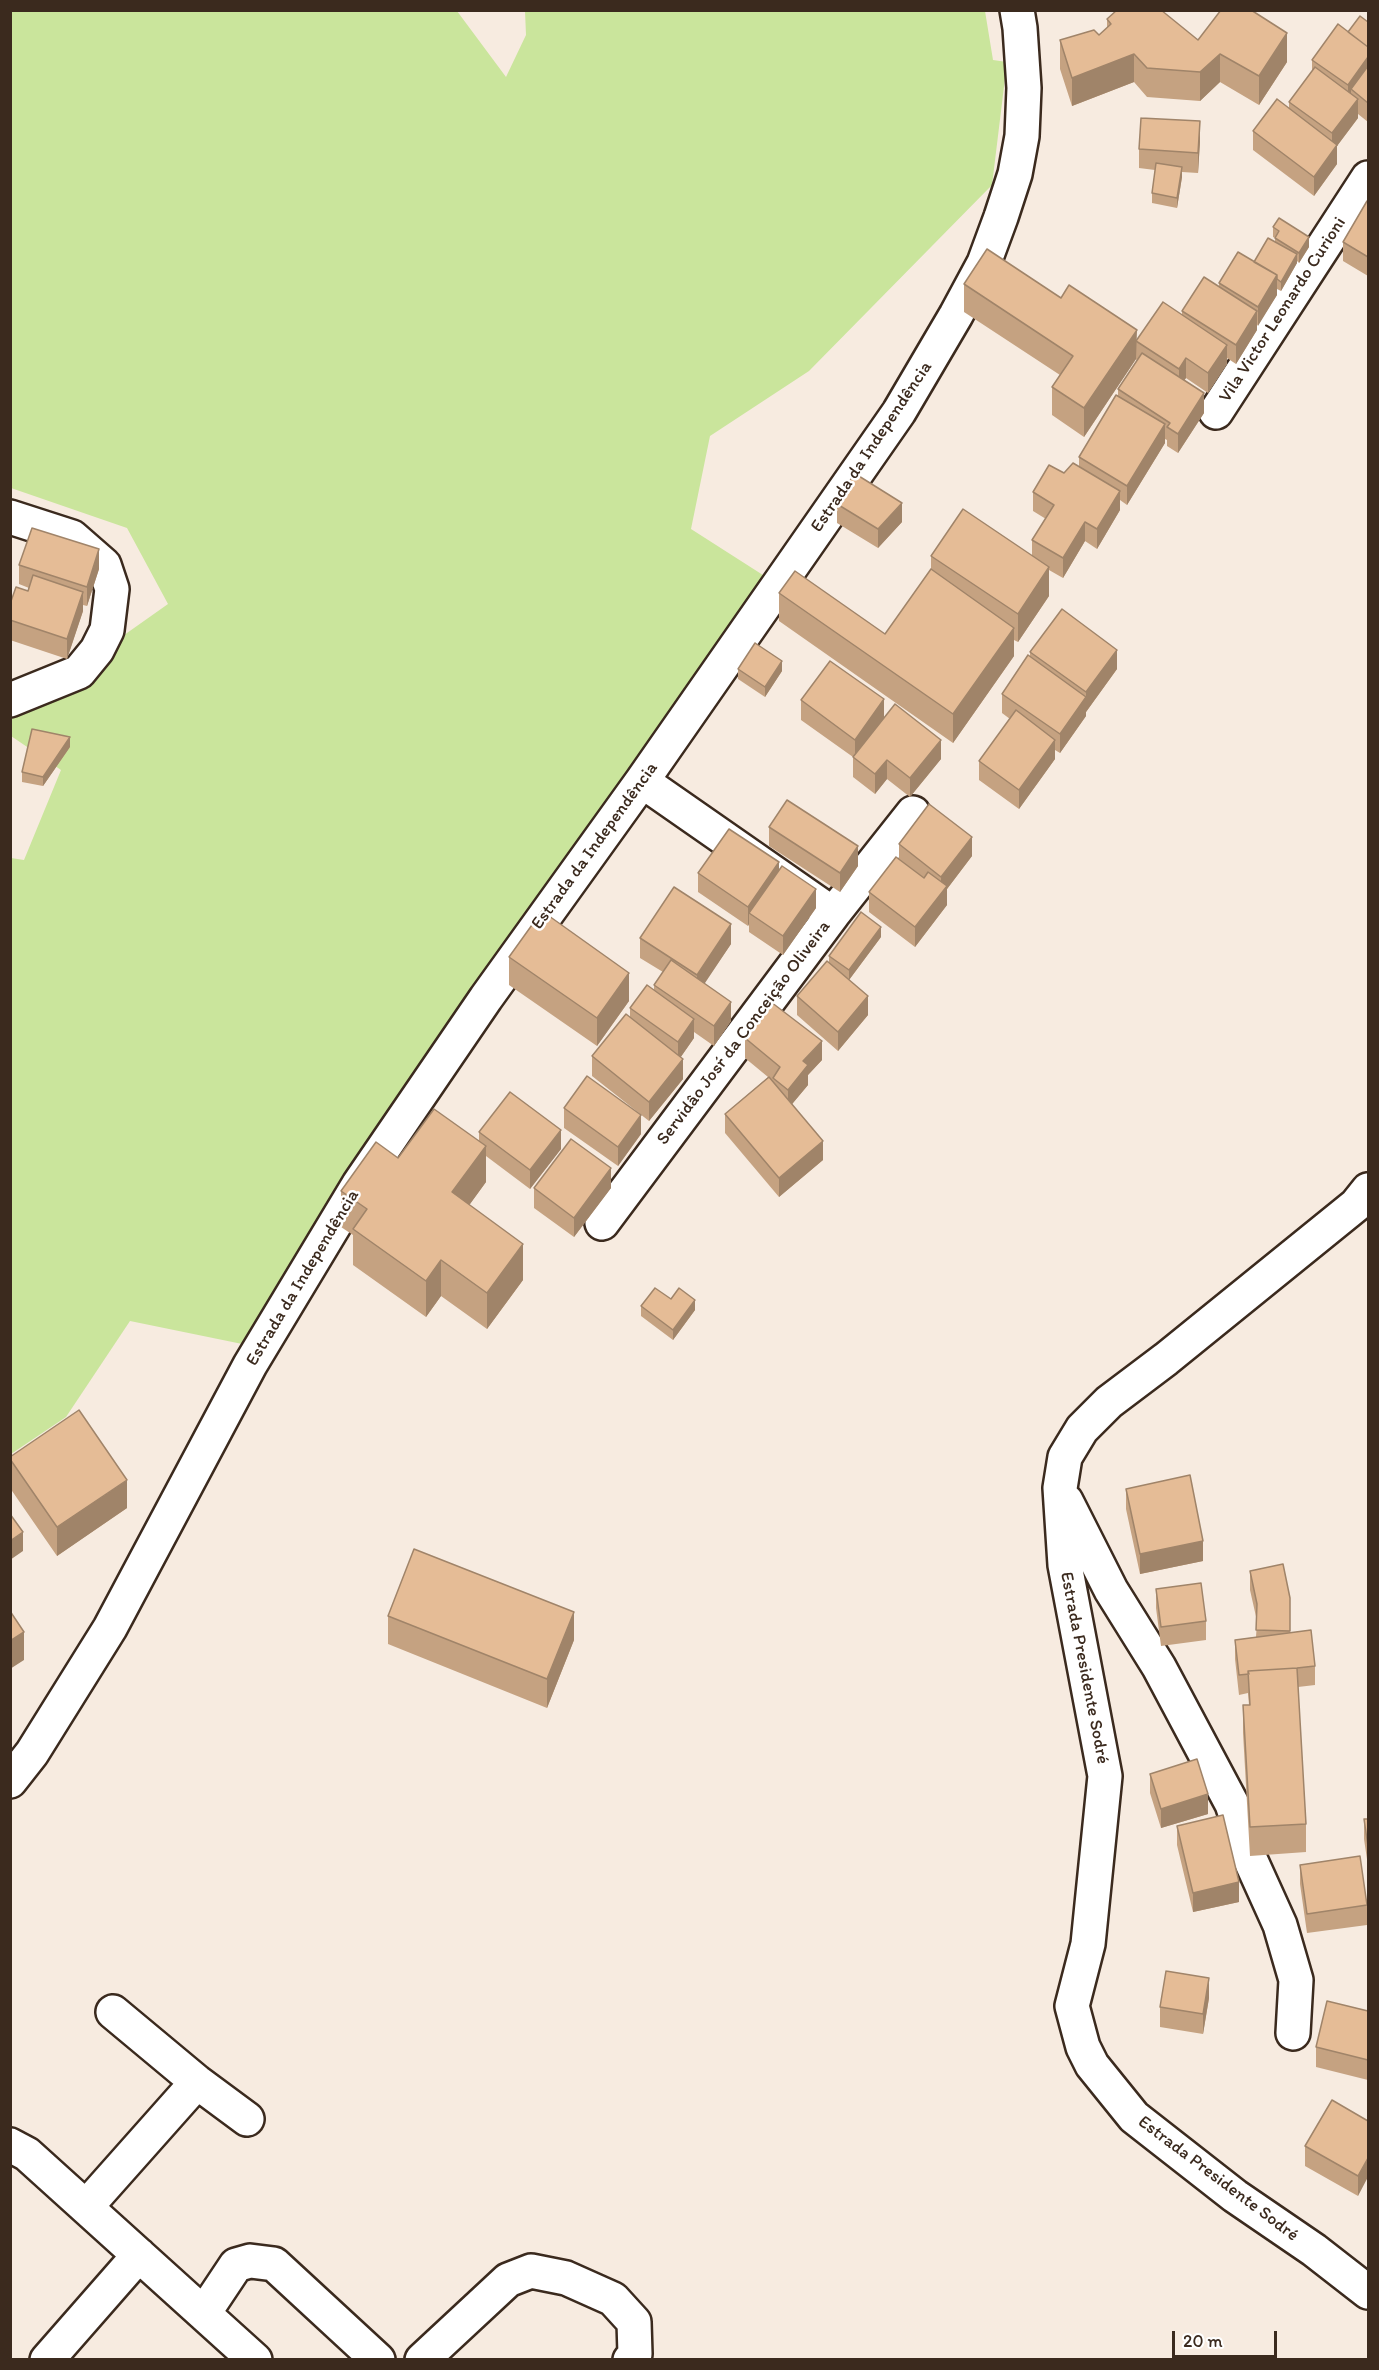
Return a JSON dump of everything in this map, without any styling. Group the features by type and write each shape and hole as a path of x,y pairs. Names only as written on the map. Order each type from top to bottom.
{"street":[{"name":"Estrada da Independência","path":"10,1781 44,1734 110,1628 250,1365 359,1184 486,998 642,781 899,412 984,262 1015,174 1022,136 1024,88 1017,10"},
{"name":"Vila Victor Leonardo Curioni","path":"1216,412 1368,178"},
{"path":"10,517 72,537 104,565 112,589 107,630 97,650 79,672 10,700"},
{"name":"Servidâo Josŕ da Conceição Oliveira","path":"602,1223 833,914 642,781"},
{"path":"833,914 913,813"},
{"name":"Estrada Presidente Sodré","path":"1368,1190 1356,1205 1095,1415 1082,1429 1065,1457 1060,1488 1065,1565 1105,1776 1088,1944 1072,2006 1083,2047 1092,2066 1134,2117 1235,2196 1314,2250 1368,2292"},
{"path":"1060,1488 1111,1590 1159,1667 1232,1804 1251,1861 1281,1925 1296,1980 1293,2033"},
{"path":"113,2012 197,2082 247,2119"},
{"path":"86,2207 197,2082"},
{"path":"10,2145 27,2154 255,2360"},
{"path":"47,2360 139,2255"},
{"path":"204,2313 236,2265 250,2261 274,2264 378,2360"},
{"path":"422,2360 508,2280 531,2271 566,2278 613,2299 634,2322 635,2354 630,2360"}],"green space":[{"path":"11,11 457,11 506,77 526,35 525,11 985,11 993,60 1007,62 992,185 809,371 710,436 691,529 777,584 252,1346 130,1321 66,1417 11,1454 11,858 24,860 61,770 11,736 11,715 168,604 127,528 11,488"}],"building":[{"path":"1117,10 1161,10 1198,40 1221,10 1251,10 1287,33 1259,76 1220,54 1200,72 1147,68 1134,54 1072,78 1060,40 1094,30 1099,35 1111,24 1107,19"},
{"path":"1360,16 1368,22 1368,47 1348,32"},
{"path":"1338,24 1368,47 1368,57 1348,85 1312,60"},
{"path":"1368,66 1368,103 1351,89"},
{"path":"1315,67 1358,99 1332,133 1289,102"},
{"path":"1277,99 1337,145 1314,177 1253,131"},
{"path":"1141,118 1200,121 1198,153 1139,149"},
{"path":"1156,163 1182,167 1177,198 1152,193"},
{"path":"1368,202 1368,257 1343,242"},
{"path":"1279,218 1309,237 1299,253 1275,238 1279,231 1273,227"},
{"path":"1268,238 1297,254 1281,282 1277,279 1277,275 1254,262"},
{"path":"987,249 1061,298 1069,285 1137,330 1084,408 1052,387 1073,356 964,284"},
{"path":"1238,252 1277,275 1258,307 1219,283"},
{"path":"1204,277 1257,311 1236,345 1182,311"},
{"path":"1163,302 1227,345 1208,373 1186,358 1179,369 1136,341"},
{"path":"1142,353 1204,393 1178,434 1167,427 1170,423 1118,389"},
{"path":"1116,395 1165,424 1127,486 1079,457"},
{"path":"1073,463 1120,491 1097,529 1085,522 1063,558 1032,540 1054,505 1033,492 1049,465 1064,473"},
{"path":"854,473 902,503 878,529 837,504"},
{"path":"963,509 1049,567 1018,614 931,556"},
{"path":"32,528 99,549 87,587 19,565"},
{"path":"931,569 1014,628 953,714 779,593 795,571 885,634"},
{"path":"33,575 83,592 67,639 10,620 10,604 16,587 28,591"},
{"path":"1062,609 1117,650 1086,692 1030,652"},
{"path":"755,643 782,661 765,687 738,669"},
{"path":"1028,655 1086,697 1060,734 1002,694"},
{"path":"830,661 884,699 855,740 801,700"},
{"path":"895,704 941,740 910,778 887,760 875,774 853,757"},
{"path":"1016,710 1055,740 1019,790 979,761"},
{"path":"32,729 70,737 43,777 22,772"},
{"path":"787,800 858,846 840,873 769,827"},
{"path":"929,804 972,837 941,877 899,844"},
{"path":"729,829 779,862 748,907 698,873"},
{"path":"896,857 924,878 928,872 947,886 915,927 869,892"},
{"path":"782,866 816,889 783,936 749,913"},
{"path":"674,887 731,924 697,975 640,938"},
{"path":"542,911 629,973 597,1018 509,957"},
{"path":"861,912 881,927 849,970 829,956"},
{"path":"671,960 731,1002 714,1026 654,985"},
{"path":"827,961 868,996 838,1032 797,996"},
{"path":"647,985 694,1019 678,1042 630,1008"},
{"path":"771,1002 822,1041 803,1061 808,1065 788,1090 773,1078 780,1067 745,1038"},
{"path":"626,1014 683,1059 649,1102 592,1056"},
{"path":"587,1076 641,1115 618,1147 564,1108"},
{"path":"769,1077 823,1141 779,1178 725,1114"},
{"path":"510,1092 561,1130 530,1170 479,1132"},
{"path":"434,1109 486,1146 452,1192 523,1244 487,1293 441,1260 426,1281 353,1229 367,1209 341,1191 376,1142 398,1158"},
{"path":"571,1139 611,1168 574,1218 534,1188"},
{"path":"655,1288 671,1299 679,1288 695,1300 673,1330 641,1306"},
{"path":"79,1410 127,1480 57,1527 10,1457"},
{"path":"1190,1475 1203,1541 1140,1554 1126,1489"},
{"path":"10,1514 23,1532 10,1541"},
{"path":"414,1549 574,1612 547,1679 388,1616"},
{"path":"1283,1564 1290,1598 1290,1631 1256,1630 1257,1604 1250,1571"},
{"path":"1201,1583 1206,1621 1161,1627 1156,1589"},
{"path":"10,1611 24,1632 10,1641"},
{"path":"1311,1630 1315,1666 1248,1671 1249,1674 1239,1675 1235,1640"},
{"path":"1297,1668 1306,1824 1250,1827 1243,1705 1250,1705 1248,1671"},
{"path":"1197,1759 1208,1794 1161,1809 1150,1774"},
{"path":"1223,1815 1239,1882 1193,1893 1177,1826"},
{"path":"1364,1819 1368,1819 1368,1846"},
{"path":"1360,1856 1367,1905 1307,1914 1300,1865"},
{"path":"1166,1971 1209,1978 1203,2014 1160,2007"},
{"path":"1327,2001 1368,2011 1368,2060 1316,2047"},
{"path":"1332,2100 1368,2121 1368,2158 1358,2176 1305,2146"}]}
